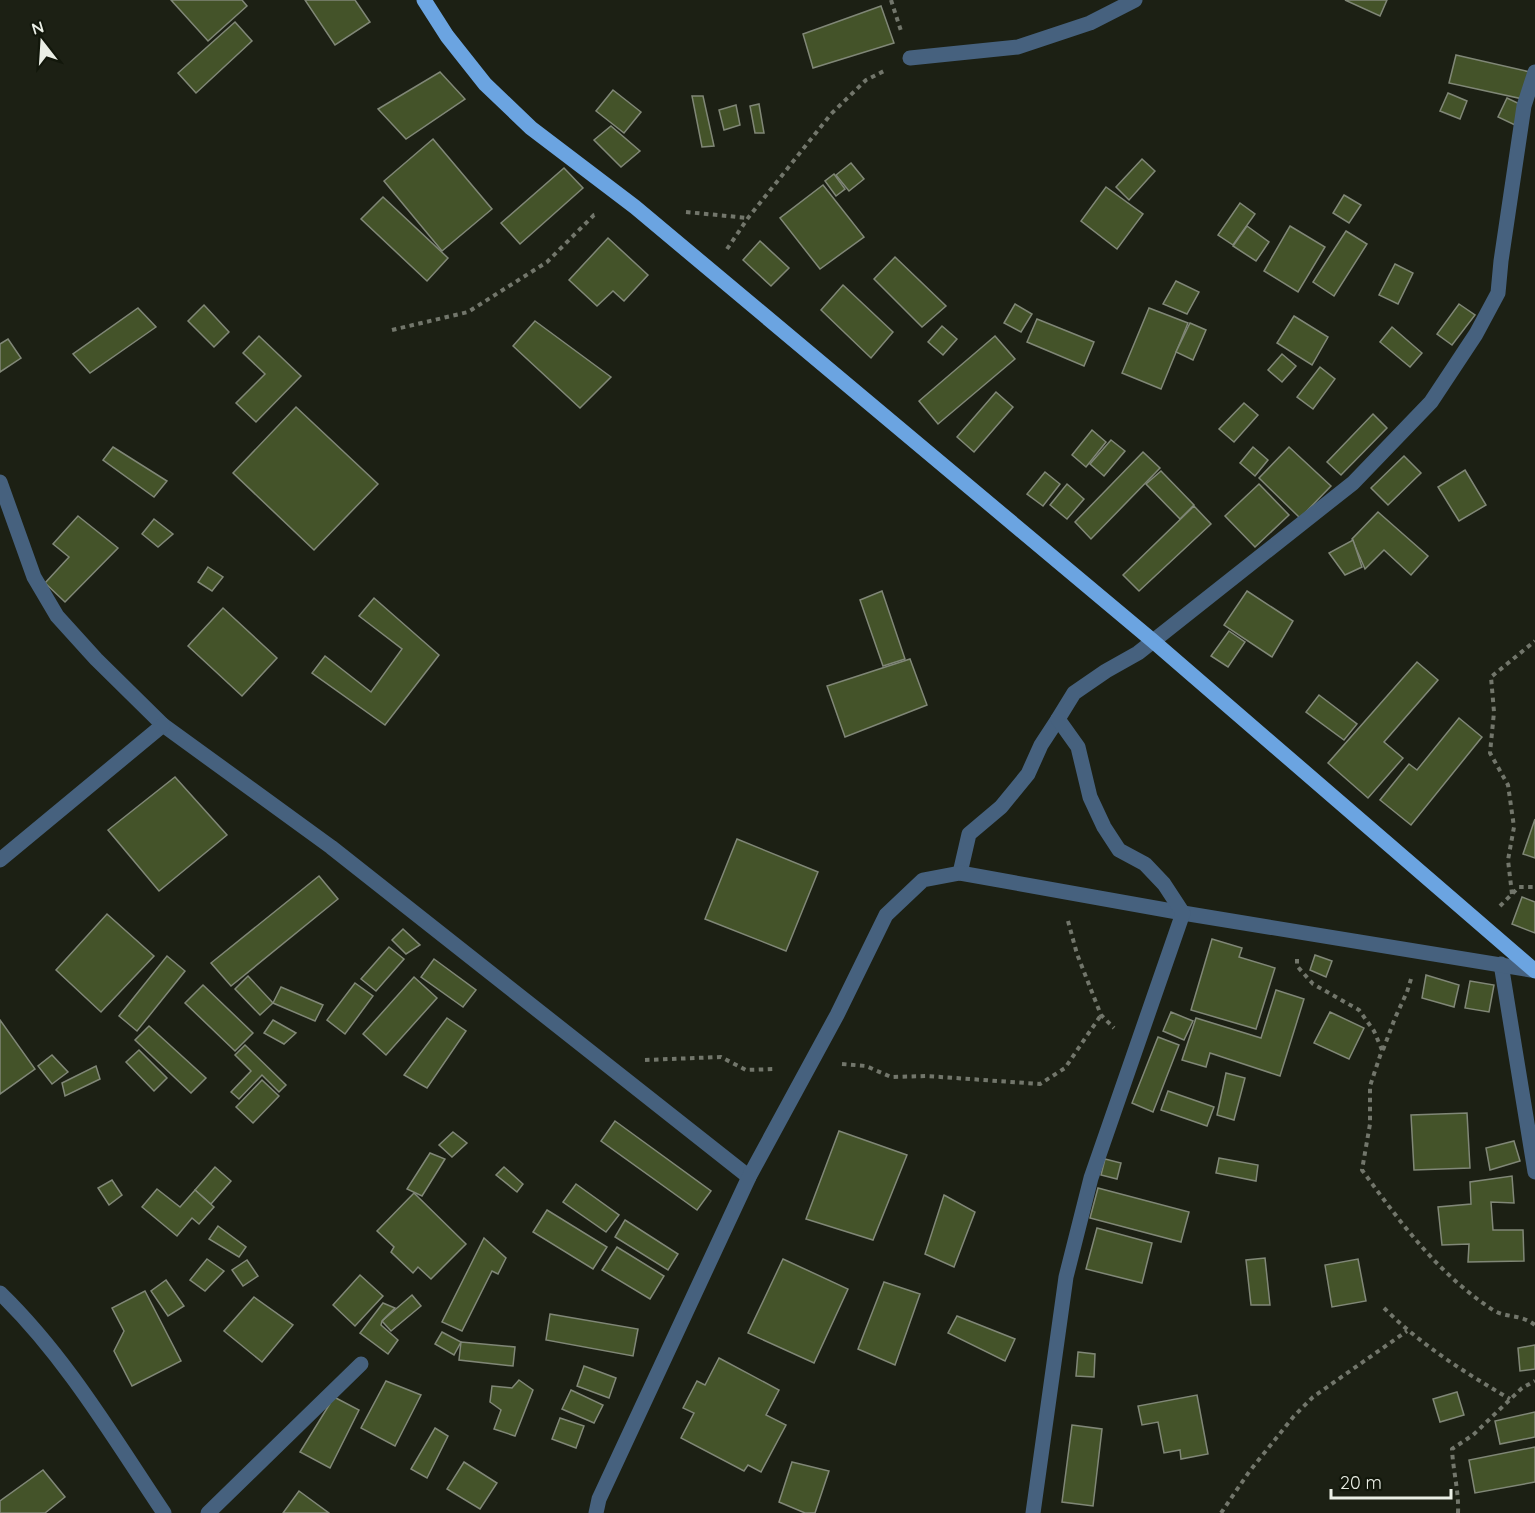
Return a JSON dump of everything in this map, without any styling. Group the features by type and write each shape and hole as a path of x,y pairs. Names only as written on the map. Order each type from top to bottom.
{"main road":[{"path":"424,0 447,36 485,84 531,128 635,207 1153,641 1533,970"}],"street":[{"path":"910,58 1018,47 1090,23 1135,0"},
{"path":"960,873 969,834 1001,807 1028,774 1041,745 1074,693 1138,653 1353,483 1431,402 1476,334 1498,293 1500,261 1524,106 1535,72"},
{"path":"0,482 34,577 57,616 96,659 163,725 331,847 749,1177"},
{"path":"1058,719 1078,747 1090,797 1104,827 1119,850 1145,864 1164,884 1183,913"},
{"path":"0,860 163,725"},
{"path":"596,1513 599,1499 749,1177 837,1015 886,915 923,880 960,873 1183,913 1533,970"},
{"path":"1033,1513 1066,1277 1090,1178 1183,913"},
{"path":"1501,964 1535,1172"},
{"path":"0,1293 16,1308 78,1383 164,1513"},
{"path":"208,1513 361,1364"}],"path":[{"path":"712,271 748,218 831,114 866,80 910,58 891,0"},
{"path":"392,330 468,312 547,262 594,215 635,207 748,218"},
{"path":"1512,894 1508,860 1514,826 1508,785 1490,753 1494,711 1491,677 1535,641"},
{"path":"1480,925 1519,887 1535,887"},
{"path":"1059,891 1077,954 1101,1015 1135,1050"},
{"path":"1297,932 1297,966 1312,984 1359,1010 1374,1031 1382,1050 1370,1086 1370,1124 1362,1170 1403,1227 1448,1276 1495,1312 1527,1318 1535,1325"},
{"path":"1370,1086 1407,992 1417,952"},
{"path":"613,1070 650,1059 721,1057 746,1070 784,1068 812,1061 866,1066 891,1077 927,1076 1040,1084 1065,1068 1101,1015"},
{"path":"1384,1308 1407,1331 1455,1366 1510,1399"},
{"path":"1221,1513 1249,1472 1313,1396 1407,1331"},
{"path":"1458,1513 1459,1495 1452,1449 1473,1435 1522,1388 1535,1381"}],"building":[{"path":"171,0 242,0 247,6 208,41"},
{"path":"305,0 355,0 370,22 335,45"},
{"path":"1345,0 1387,0 1380,16"},
{"path":"881,6 894,43 813,68 803,34"},
{"path":"235,22 252,41 196,93 178,73"},
{"path":"1456,55 1530,72 1523,99 1449,83"},
{"path":"440,72 465,99 406,139 378,109"},
{"path":"613,90 641,112 624,133 596,111"},
{"path":"1448,93 1467,101 1460,119 1440,111"},
{"path":"692,96 703,96 714,146 702,147"},
{"path":"1507,98 1524,106 1515,125 1498,117"},
{"path":"759,104 764,133 755,133 750,106"},
{"path":"736,105 740,125 724,130 719,110"},
{"path":"611,126 640,151 621,167 594,140"},
{"path":"433,139 492,209 442,251 384,181"},
{"path":"1142,159 1155,171 1129,200 1116,187"},
{"path":"851,163 864,179 849,191 836,175"},
{"path":"564,168 583,188 520,244 501,223"},
{"path":"834,174 845,189 836,196 825,181"},
{"path":"823,185 864,237 820,269 780,218"},
{"path":"1106,187 1143,214 1117,249 1081,221"},
{"path":"1344,195 1361,205 1349,223 1333,213"},
{"path":"383,197 448,258 427,281 361,219"},
{"path":"1240,203 1255,214 1233,245 1218,235"},
{"path":"1247,226 1269,242 1256,261 1233,246"},
{"path":"1290,226 1325,247 1298,292 1264,271"},
{"path":"1346,231 1367,244 1334,296 1313,282"},
{"path":"608,238 648,275 624,301 613,291 597,306 569,280"},
{"path":"760,241 789,268 771,286 743,260"},
{"path":"895,257 946,306 922,327 874,279"},
{"path":"1395,264 1413,273 1398,304 1379,295"},
{"path":"1176,281 1199,292 1187,314 1163,304"},
{"path":"843,285 893,332 871,358 821,310"},
{"path":"1015,304 1032,314 1021,332 1004,323"},
{"path":"1459,304 1475,315 1452,345 1437,334"},
{"path":"204,305 229,332 214,347 188,321"},
{"path":"138,308 156,327 90,373 73,354"},
{"path":"1149,308 1188,323 1161,389 1122,373"},
{"path":"1294,316 1328,337 1312,365 1277,343"},
{"path":"1037,319 1094,342 1084,366 1027,342"},
{"path":"535,321 611,377 580,408 513,346"},
{"path":"1190,323 1206,330 1193,360 1176,352"},
{"path":"942,326 957,339 943,355 928,342"},
{"path":"1392,327 1422,353 1410,367 1380,342"},
{"path":"259,336 301,376 256,422 236,403 265,374 243,353"},
{"path":"995,336 1015,359 938,424 919,401"},
{"path":"8,339 21,358 0,372 0,344"},
{"path":"1282,354 1296,366 1282,382 1268,370"},
{"path":"1320,367 1335,379 1313,409 1297,397"},
{"path":"996,392 1013,407 974,452 957,437"},
{"path":"1244,403 1258,415 1234,442 1219,429"},
{"path":"296,407 378,484 314,550 233,473"},
{"path":"1373,414 1387,428 1341,475 1327,462"},
{"path":"1092,430 1106,442 1086,467 1072,455"},
{"path":"1111,440 1125,451 1104,476 1090,464"},
{"path":"113,447 167,481 154,497 103,460"},
{"path":"1253,447 1268,460 1255,476 1240,463"},
{"path":"1289,447 1331,486 1300,518 1259,478"},
{"path":"1143,452 1160,468 1091,539 1075,522"},
{"path":"1404,456 1421,473 1388,505 1371,488"},
{"path":"1465,470 1486,505 1459,521 1438,487"},
{"path":"1161,471 1194,505 1180,519 1146,484"},
{"path":"1045,472 1060,484 1043,506 1027,494"},
{"path":"1067,484 1084,499 1067,519 1050,505"},
{"path":"1259,484 1289,515 1255,547 1225,516"},
{"path":"1194,506 1211,524 1139,591 1123,575"},
{"path":"1378,512 1428,556 1411,575 1384,550 1365,569 1352,539"},
{"path":"78,516 118,548 65,602 45,583 69,557 53,544"},
{"path":"154,519 173,534 158,547 142,534"},
{"path":"1353,540 1362,567 1345,575 1329,553"},
{"path":"208,567 223,577 212,591 198,582"},
{"path":"882,591 905,659 883,666 860,600"},
{"path":"1247,591 1293,621 1272,657 1224,625"},
{"path":"374,598 439,655 385,725 312,673 325,656 371,692 402,649 359,616"},
{"path":"223,608 277,658 242,696 188,646"},
{"path":"1229,631 1245,642 1228,667 1211,656"},
{"path":"910,659 927,705 845,737 827,686"},
{"path":"1417,662 1438,680 1384,742 1403,758 1368,798 1328,763"},
{"path":"1319,695 1357,724 1344,740 1306,712"},
{"path":"1459,718 1482,737 1411,825 1380,800 1409,764 1417,770"},
{"path":"175,777 227,835 159,891 108,830"},
{"path":"1535,819 1535,858 1523,854"},
{"path":"737,839 818,872 786,951 705,919"},
{"path":"319,876 338,899 231,986 211,963"},
{"path":"1522,897 1535,902 1535,933 1512,924"},
{"path":"107,914 154,956 101,1012 56,970"},
{"path":"403,929 420,945 406,954 392,940"},
{"path":"1212,939 1242,948 1239,957 1275,968 1256,1029 1191,1010"},
{"path":"389,947 404,959 376,991 361,979"},
{"path":"1315,955 1332,961 1326,977 1310,970"},
{"path":"167,956 185,971 137,1031 119,1016"},
{"path":"434,959 476,990 463,1007 421,977"},
{"path":"1426,975 1459,985 1454,1007 1422,998"},
{"path":"248,976 273,1003 260,1015 235,989"},
{"path":"414,977 437,998 386,1055 363,1034"},
{"path":"1470,981 1494,985 1489,1012 1465,1008"},
{"path":"355,983 373,996 345,1034 327,1020"},
{"path":"203,985 253,1033 235,1051 185,1003"},
{"path":"281,987 323,1005 315,1021 273,1003"},
{"path":"1276,990 1304,999 1280,1076 1210,1053 1206,1067 1182,1060 1196,1018 1261,1038"},
{"path":"1171,1012 1193,1021 1184,1040 1163,1031"},
{"path":"1330,1012 1364,1028 1349,1059 1314,1043"},
{"path":"447,1018 466,1031 427,1088 404,1075"},
{"path":"0,1020 35,1069 0,1094"},
{"path":"273,1020 296,1033 284,1044 264,1033"},
{"path":"149,1026 206,1078 191,1093 135,1040"},
{"path":"1158,1037 1179,1045 1153,1112 1132,1103"},
{"path":"245,1045 286,1085 279,1092 262,1075 239,1099 231,1092 251,1071 235,1055"},
{"path":"139,1050 167,1078 154,1091 126,1062"},
{"path":"52,1055 68,1072 52,1084 38,1066"},
{"path":"96,1066 100,1079 65,1096 62,1083"},
{"path":"1226,1073 1245,1078 1234,1120 1217,1115"},
{"path":"262,1080 279,1096 253,1123 236,1107"},
{"path":"1168,1091 1214,1107 1207,1126 1161,1110"},
{"path":"1467,1113 1470,1168 1414,1170 1411,1115"},
{"path":"615,1121 711,1191 697,1210 601,1141"},
{"path":"839,1131 907,1155 873,1240 806,1219"},
{"path":"453,1132 467,1143 452,1157 439,1145"},
{"path":"1514,1141 1520,1161 1490,1170 1486,1148"},
{"path":"430,1153 445,1159 422,1196 407,1189"},
{"path":"1219,1158 1258,1165 1256,1181 1216,1173"},
{"path":"1105,1159 1121,1163 1117,1179 1101,1175"},
{"path":"215,1167 231,1181 211,1204 195,1190"},
{"path":"504,1167 523,1184 517,1192 496,1175"},
{"path":"1512,1176 1514,1203 1491,1202 1493,1230 1523,1230 1524,1261 1468,1262 1469,1244 1442,1245 1438,1207 1471,1204 1470,1182"},
{"path":"112,1180 122,1195 109,1205 98,1188"},
{"path":"576,1184 619,1215 606,1232 563,1202"},
{"path":"1098,1188 1189,1212 1181,1242 1090,1218"},
{"path":"157,1189 180,1207 195,1190 214,1207 199,1224 192,1218 177,1236 142,1207"},
{"path":"414,1193 466,1244 431,1279 418,1267 413,1273 391,1252 394,1247 377,1231"},
{"path":"944,1195 975,1212 954,1267 925,1254"},
{"path":"547,1210 607,1247 593,1269 533,1232"},
{"path":"625,1220 678,1254 668,1270 615,1237"},
{"path":"218,1226 246,1247 239,1257 209,1239"},
{"path":"1097,1228 1152,1243 1142,1283 1086,1269"},
{"path":"484,1238 506,1258 498,1274 492,1271 462,1331 442,1322"},
{"path":"617,1247 664,1276 650,1299 602,1270"},
{"path":"1265,1258 1270,1305 1251,1305 1246,1260"},
{"path":"207,1259 224,1271 205,1291 190,1280"},
{"path":"783,1259 848,1289 814,1363 748,1333"},
{"path":"1358,1259 1366,1301 1332,1307 1325,1265"},
{"path":"247,1260 258,1276 243,1286 232,1270"},
{"path":"360,1275 383,1296 355,1326 333,1305"},
{"path":"166,1280 184,1306 168,1316 151,1291"},
{"path":"884,1282 920,1294 895,1365 858,1349"},
{"path":"145,1291 181,1361 132,1386 114,1351 124,1331 112,1308"},
{"path":"412,1295 421,1306 391,1331 382,1321"},
{"path":"254,1297 293,1325 262,1362 224,1331"},
{"path":"383,1303 395,1308 381,1325 398,1340 388,1354 360,1333"},
{"path":"550,1314 638,1329 633,1356 546,1340"},
{"path":"957,1316 1015,1339 1005,1361 948,1333"},
{"path":"442,1332 461,1342 454,1355 435,1344"},
{"path":"461,1342 515,1347 513,1366 459,1360"},
{"path":"1535,1345 1535,1369 1520,1371 1518,1348"},
{"path":"1078,1352 1095,1354 1094,1377 1076,1376"},
{"path":"719,1358 779,1390 766,1415 786,1425 761,1472 748,1465 744,1471 681,1438 694,1413 683,1408 697,1381 705,1385"},
{"path":"584,1366 616,1378 609,1398 577,1386"},
{"path":"519,1380 533,1390 515,1436 494,1429 501,1410 490,1402 492,1386 512,1388"},
{"path":"386,1381 421,1395 395,1446 361,1428"},
{"path":"571,1390 603,1405 594,1423 562,1409"},
{"path":"1457,1392 1464,1415 1440,1422 1433,1399"},
{"path":"1197,1395 1208,1454 1181,1459 1180,1450 1164,1453 1158,1422 1142,1425 1138,1406"},
{"path":"334,1397 359,1410 330,1468 300,1452"},
{"path":"1535,1412 1535,1437 1500,1444 1495,1421"},
{"path":"560,1418 584,1426 576,1448 552,1439"},
{"path":"1072,1425 1102,1429 1093,1506 1062,1502"},
{"path":"435,1428 448,1436 427,1478 411,1469"},
{"path":"1535,1447 1535,1482 1475,1493 1469,1460"},
{"path":"464,1462 497,1483 480,1509 447,1489"},
{"path":"792,1462 829,1471 815,1513 805,1513 779,1502"},
{"path":"43,1470 65,1497 45,1513 0,1513 0,1501"},
{"path":"299,1491 329,1513 283,1513"}]}
